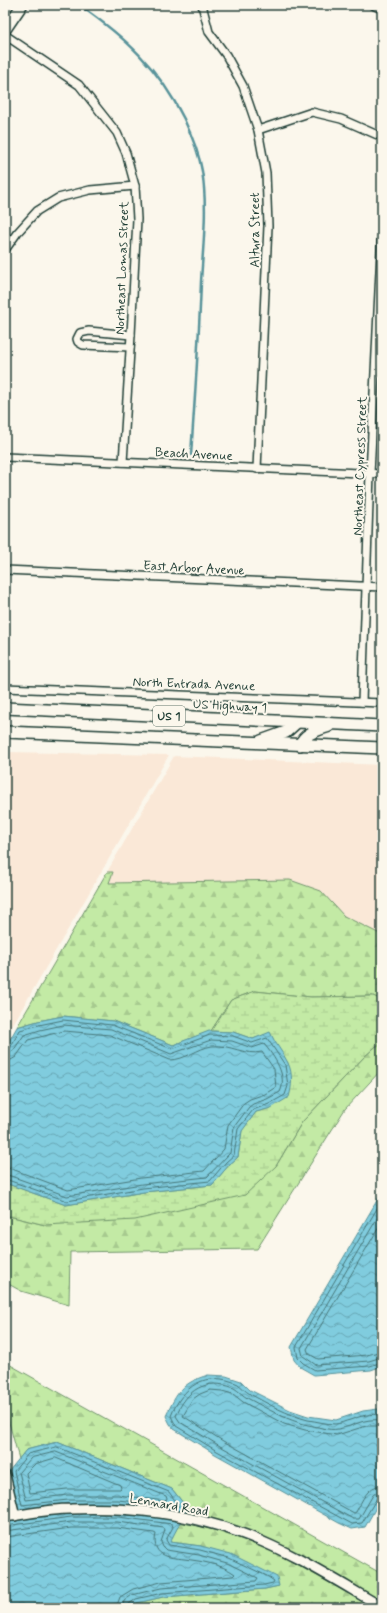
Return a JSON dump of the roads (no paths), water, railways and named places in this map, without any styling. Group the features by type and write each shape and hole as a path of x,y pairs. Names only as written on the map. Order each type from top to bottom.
{"main road":[{"path":"5,30 22,5"},
{"name":"US Highway 1","path":"5,708 382,726"},
{"path":"257,743 286,732 296,723"},
{"path":"300,745 302,739 308,735 333,724"},
{"name":"US 1","path":"5,732 382,748"}],"street":[{"name":"Altura Street","path":"202,5 209,32 226,55 243,86 258,130 266,173 268,226 257,468"},
{"path":"375,5 382,8"},
{"name":"Northeast Lomas Street","path":"5,35 79,85 117,133 126,153 135,186 137,219 123,462"},
{"path":"258,130 312,112 341,119 382,137"},
{"path":"5,250 17,233 37,211 58,198 90,190 135,186"},
{"name":"Northeast Cypress Street","path":"362,702 370,474 382,230"},
{"path":"130,347 83,345 78,342 77,339 80,333 90,331 131,335"},
{"name":"Beach Avenue","path":"5,457 382,474"},
{"name":"East Arbor Avenue","path":"5,570 382,587"},
{"name":"North Entrada Avenue","path":"5,688 382,703"},
{"path":"5,1475 14,1516"},
{"name":"Lennard Road","path":"5,1517 69,1508 118,1508 188,1517 238,1532 284,1552 382,1607"}],"water":[{"path":"63,1016 113,1021 173,1045 209,1031 233,1032 253,1039 270,1032 290,1067 292,1080 289,1097 271,1108 256,1112 242,1131 238,1157 212,1185 144,1192 66,1205 5,1183 5,1048 17,1027"},
{"path":"382,1192 382,1366 371,1370 314,1375 300,1367 294,1360 291,1347"},
{"path":"208,1375 226,1376 241,1381 250,1390 290,1410 308,1416 336,1420 363,1411 378,1409 382,1411 382,1497 365,1527 352,1529 339,1523 215,1454 174,1429 166,1416 177,1395 192,1381"},
{"path":"57,1442 172,1489 188,1509 186,1512 118,1504 68,1504 18,1510 9,1471 26,1450"},
{"path":"70,1513 118,1513 181,1521 170,1542 201,1546 231,1554 277,1577 279,1586 265,1589 163,1597 137,1603 129,1608 5,1608 5,1522"}],"waterway":[{"path":"79,5 126,42 164,84 184,119 199,158 205,198 197,368 191,455"}]}
